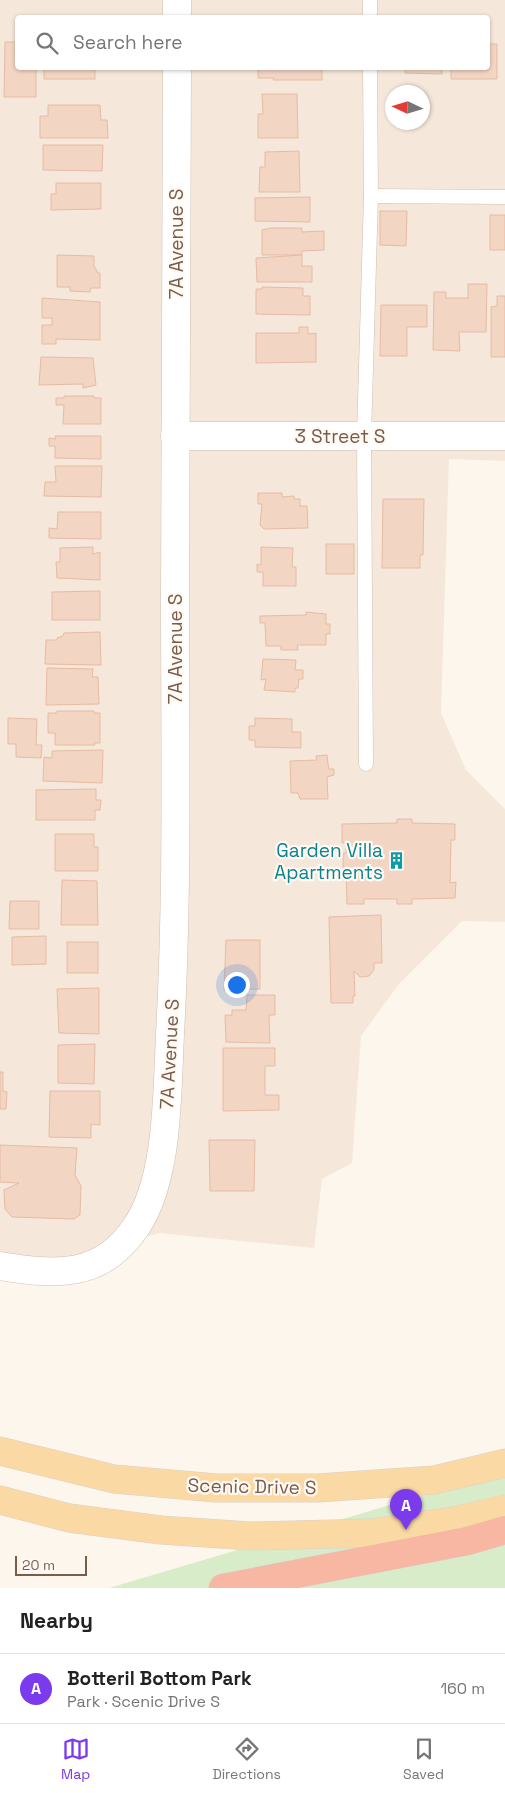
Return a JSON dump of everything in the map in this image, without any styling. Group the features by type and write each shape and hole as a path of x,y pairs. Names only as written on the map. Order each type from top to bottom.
{"highway":[{"path":"223,1588 467,1541 505,1530"}],"main road":[{"name":"Scenic Drive S","path":"0,1451 114,1479 216,1488 318,1488 434,1480 505,1463"},
{"path":"0,1500 69,1518 161,1530 250,1536 371,1533 454,1521 505,1509"}],"street":[{"path":"177,0 177,15"},
{"name":"7A Avenue S","path":"0,1266 63,1270 87,1268 101,1262 113,1252 138,1225 154,1186 165,1125 176,934 174,436 177,70"},
{"name":"3 Street S","path":"174,436 505,436"}],"lane":[{"path":"370,0 370,15"},
{"path":"366,764 364,436 371,196 370,70"},
{"path":"371,196 505,197"}],"shaded area":[{"path":"0,0 505,0 505,461 449,459 441,713 466,770 505,809 505,922 462,921 398,985 361,1036 352,1163 322,1179 314,1248 159,1233 0,1276"}],"green space":[{"path":"505,1471 505,1588 109,1588"}],"building":[{"path":"5,42 15,42 15,70 36,70 36,97 4,97"},
{"path":"490,44 497,44 497,79 451,79 451,70 490,70"},
{"path":"44,70 95,70 95,79 44,79"},
{"path":"258,70 322,70 322,80 273,80 274,78 258,78"},
{"path":"405,70 442,70 442,74 405,73"},
{"path":"262,94 297,94 298,138 258,138 258,114 263,114"},
{"path":"48,105 100,105 101,120 107,120 108,138 40,138 40,116 48,116"},
{"path":"43,145 103,145 102,171 43,170"},
{"path":"299,151 300,192 259,192 260,167 265,167 265,152"},
{"path":"56,183 101,183 101,209 51,210 51,194 56,194"},
{"path":"310,197 310,222 255,221 255,198"},
{"path":"380,211 407,211 406,246 380,245"},
{"path":"490,215 505,215 505,250 490,250"},
{"path":"271,228 302,228 302,232 324,231 324,250 302,251 302,255 262,255 262,230"},
{"path":"57,255 94,256 94,266 98,273 100,273 100,288 91,288 90,292 70,291 70,287 57,287"},
{"path":"302,255 302,266 312,266 312,282 257,282 256,258"},
{"path":"468,284 487,284 486,332 459,332 460,351 433,350 434,292 446,292 446,298 468,298"},
{"path":"262,287 303,288 303,296 310,296 310,315 256,314 256,289 262,289"},
{"path":"497,296 505,296 505,357 491,357 491,307 497,306"},
{"path":"42,298 100,302 100,340 56,339 56,344 42,344 42,325 52,325 52,318 42,318"},
{"path":"381,305 427,305 427,327 407,327 407,356 380,356"},
{"path":"299,327 308,327 308,334 316,333 316,362 256,363 256,333 299,333"},
{"path":"41,357 93,358 96,385 83,388 83,384 39,385"},
{"path":"64,396 94,396 94,398 101,398 101,424 63,424 64,405 56,405 56,398 64,398"},
{"path":"55,436 101,436 101,459 55,458 55,446 49,446 49,438 56,439"},
{"path":"55,466 102,466 101,497 44,496 45,482 56,482"},
{"path":"258,493 282,493 282,497 294,496 294,499 300,499 300,506 307,506 308,528 264,529 260,525 262,504 258,504"},
{"path":"383,499 424,499 423,555 420,555 420,568 382,568"},
{"path":"58,512 101,512 101,539 49,538 49,528 57,529"},
{"path":"326,544 354,544 354,574 326,574"},
{"path":"93,547 93,554 100,552 100,580 57,578 56,562 60,562 60,548"},
{"path":"261,547 293,548 292,567 296,567 296,586 263,586 263,572 257,572 257,564 261,565"},
{"path":"100,591 100,620 52,620 52,592"},
{"path":"306,612 326,614 326,624 330,624 330,634 326,634 326,645 297,645 298,650 281,650 281,646 266,646 265,623 260,623 260,616 306,615"},
{"path":"100,632 101,665 45,664 46,640 57,640 64,633"},
{"path":"263,659 296,660 295,670 303,670 303,679 299,679 298,688 295,688 295,692 264,690 266,679 261,680"},
{"path":"47,668 93,669 92,677 98,677 99,704 46,705"},
{"path":"57,711 94,711 94,713 100,713 100,743 94,743 95,745 55,745 55,733 48,733 48,713 56,713"},
{"path":"8,718 37,719 36,745 42,745 41,758 16,757 16,744 8,744"},
{"path":"255,718 292,719 292,732 301,732 301,748 255,747 255,740 249,740 249,726 255,726"},
{"path":"103,750 102,783 43,781 44,757 52,758 52,751"},
{"path":"327,755 329,769 334,769 334,775 327,777 328,799 300,799 298,793 291,793 290,761 317,760 316,756"},
{"path":"96,789 96,800 101,800 100,810 95,810 95,820 36,820 36,790"},
{"name":"Garden Villa Apartments","path":"397,819 412,819 412,823 455,824 455,840 451,840 450,883 456,882 455,898 412,899 412,904 397,904 397,899 364,899 364,904 347,904 346,870 343,870 343,853 346,853 346,843 342,843 342,824 397,823"},
{"path":"55,834 94,834 94,847 98,847 98,871 55,871"},
{"path":"62,880 97,881 98,925 61,925"},
{"path":"10,901 39,901 39,929 9,929"},
{"path":"381,915 382,963 374,963 374,970 369,976 360,977 354,971 355,996 353,996 353,1003 331,1003 329,917"},
{"path":"46,936 46,964 12,965 12,937"},
{"path":"226,940 260,940 260,989 224,990"},
{"path":"67,942 98,942 98,973 67,973"},
{"path":"99,988 99,1034 59,1033 57,989"},
{"path":"247,995 275,995 275,1015 269,1015 270,1043 226,1042 225,1015 232,1015 232,1010 246,1010"},
{"path":"95,1044 94,1084 58,1083 58,1045"},
{"path":"223,1048 275,1048 275,1066 265,1066 265,1095 279,1095 279,1110 223,1111"},
{"path":"0,1072 3,1072 3,1091 7,1092 6,1109 0,1109"},
{"path":"50,1091 100,1091 100,1125 91,1124 91,1138 49,1137"},
{"path":"209,1140 255,1140 254,1191 210,1191"},
{"path":"0,1145 77,1148 75,1175 81,1186 80,1215 74,1219 12,1217 5,1209 4,1190 19,1183 0,1182"}],"place":[{"name":"Garden Villa Apartments","path":"397,861"},
{"name":"Botteril Bottom Park","path":"406,1530"}]}
